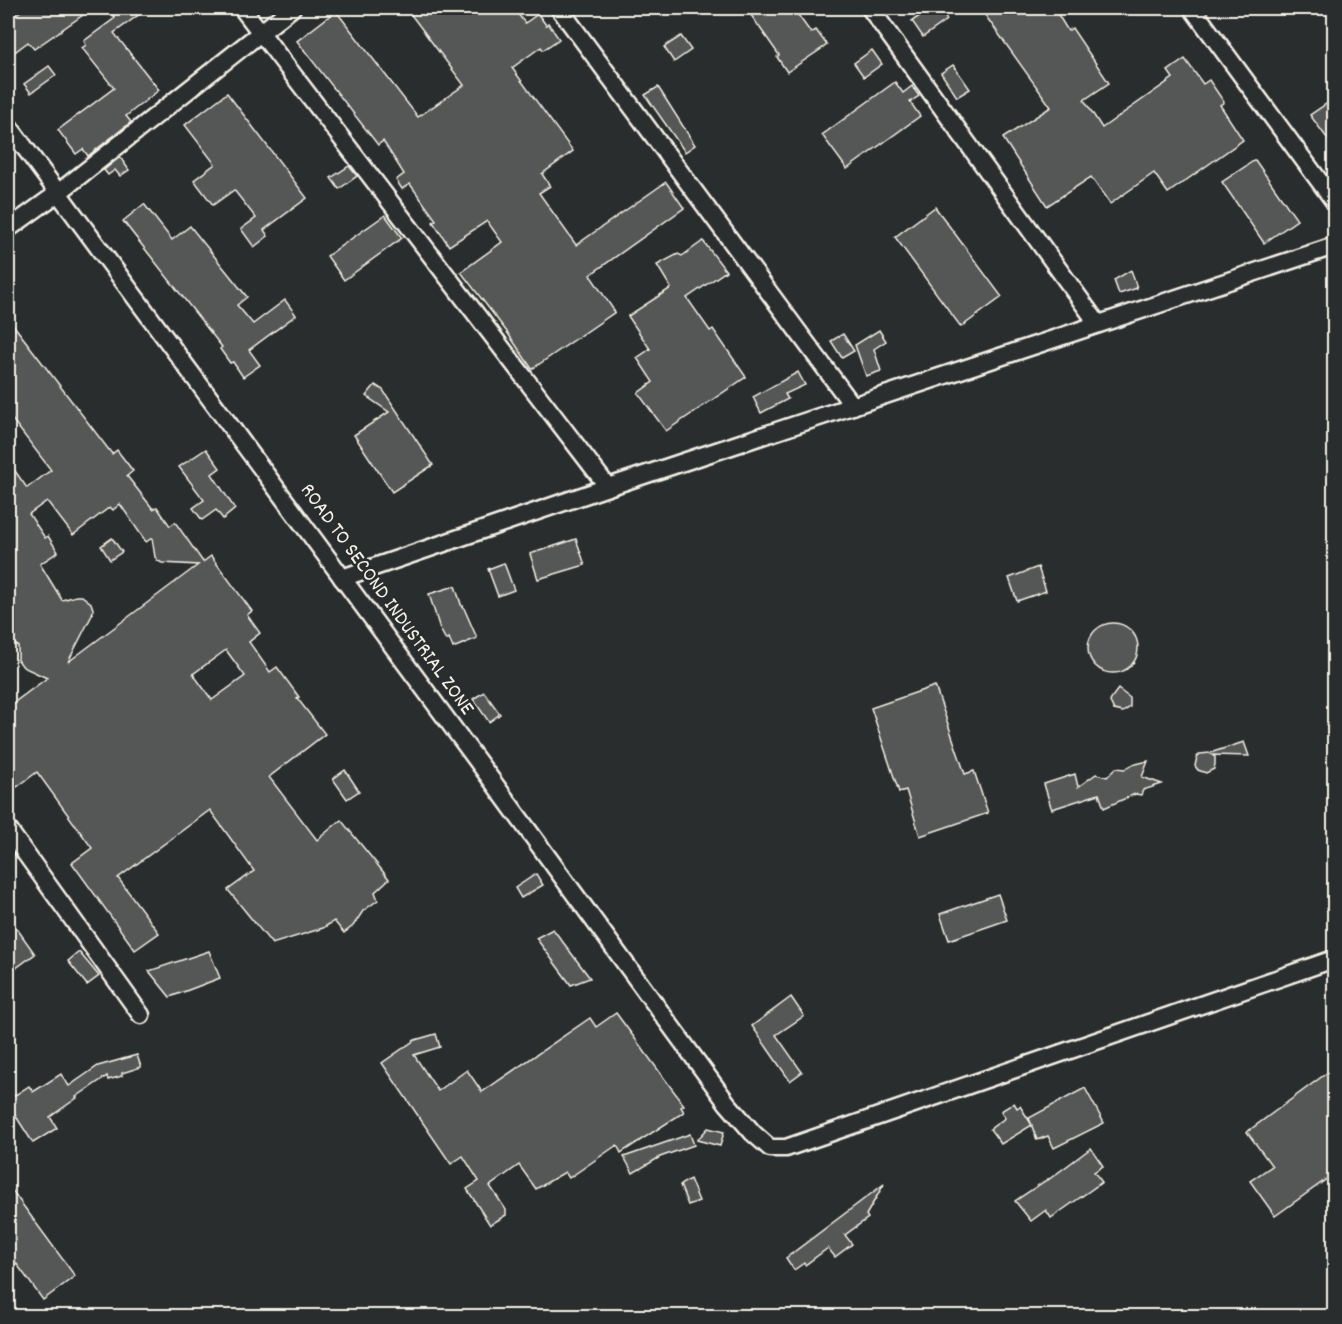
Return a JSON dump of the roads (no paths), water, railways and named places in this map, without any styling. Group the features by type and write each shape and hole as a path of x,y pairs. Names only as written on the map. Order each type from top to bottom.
{"street":[{"path":"242,8 608,487"},
{"path":"8,229 292,8"},
{"path":"559,8 853,405"},
{"path":"870,8 1098,324"},
{"path":"1192,8 1335,201"},
{"name":"ROAD TO SECOND INDUSTRIAL ZONE","path":"8,125 727,1103 753,1133 770,1148 786,1148 1335,959"},
{"path":"342,578 853,405 1335,246"},
{"path":"8,829 141,1015"}]}
